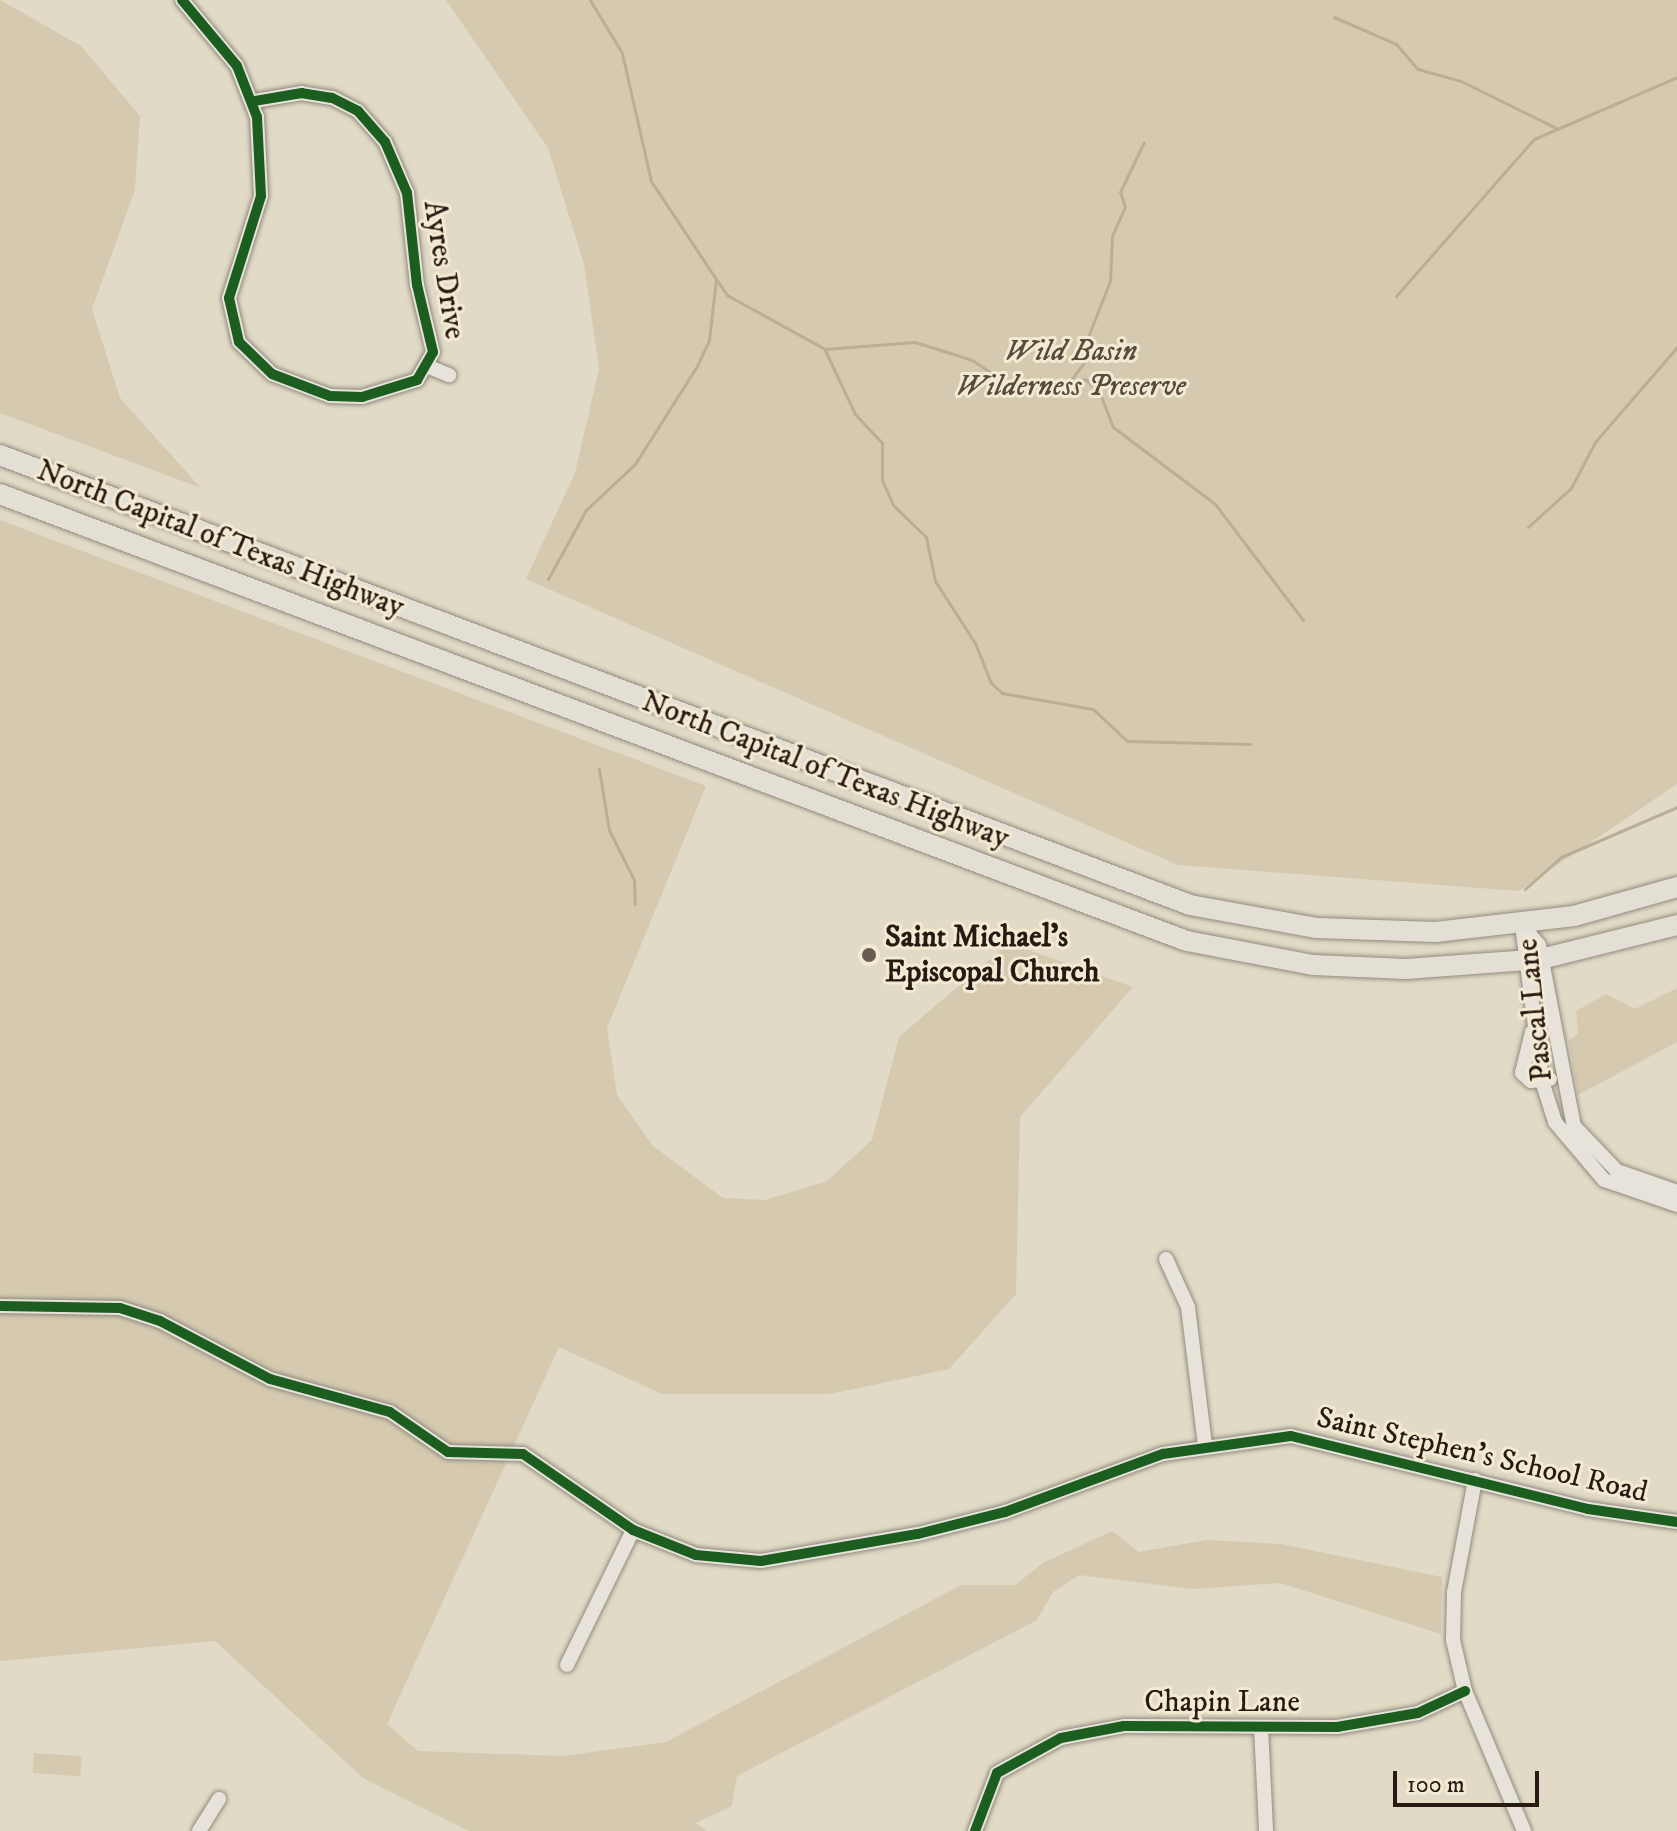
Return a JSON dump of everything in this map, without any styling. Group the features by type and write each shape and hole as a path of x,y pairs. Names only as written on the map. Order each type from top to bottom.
{"highway":[{"name":"North Capital of Texas Highway","path":"0,455 741,738 1190,905 1347,931 1522,925 1677,887"},
{"name":"North Capital of Texas Highway","path":"0,494 1078,906 1212,947 1362,969 1533,960 1677,925"},
{"path":"728,773 741,738"}],"street":[{"path":"183,0 233,59 254,101 261,196 229,298 242,346 272,374 338,398 389,390 429,367"},
{"name":"Ayres Drive","path":"254,101 290,93 332,98 358,111 385,142 407,193 416,281 433,352 429,367 449,375"},
{"name":"Pascal Lane","path":"1522,925 1533,960 1566,1106 1595,1153 1655,1195 1677,1192"},
{"name":"Pascal Lane","path":"1533,960 1533,1019 1542,1081 1550,1110 1594,1172 1677,1205"},
{"path":"1542,1081 1560,1078"},
{"path":"1550,1110 1566,1106"},
{"path":"1166,1259 1188,1307 1205,1446"},
{"name":"Saint Stephen's School Road","path":"0,1306 120,1308 160,1321 270,1379 390,1412 448,1452 523,1454 633,1530 696,1555 761,1561 956,1526 1143,1460 1205,1446 1291,1436 1475,1480 1677,1522"},
{"path":"1475,1480 1454,1592 1453,1640 1465,1691 1524,1831"},
{"path":"567,1665 633,1530"},
{"name":"Chapin Lane","path":"975,1831 997,1773 1061,1738 1124,1726 1337,1727 1418,1713 1465,1691"},
{"path":"1261,1727 1266,1831"},
{"path":"199,1831 219,1799"}],"green space":[{"path":"0,0 81,46 140,116 135,190 92,309 120,398 201,488 0,413"},
{"name":"Wild Basin Wilderness Preserve","path":"446,0 1677,0 1677,784 1519,891 1178,865 526,579 575,473 599,369 584,264 548,148"},
{"path":"0,520 706,786 607,1028 617,1095 653,1146 723,1198 765,1200 827,1181 872,1140 899,1037 1009,943 1133,987 1020,1117 1016,1294 949,1369 830,1394 662,1394 559,1347 387,1724 418,1751 563,1756 666,1742 961,1585 1015,1585 1043,1563 1112,1531 1139,1552 1206,1540 1281,1544 1442,1577 1441,1634 1280,1583 1193,1589 1079,1575 1053,1592 1037,1620 737,1776 732,1806 696,1823 706,1831 469,1831 363,1778 215,1641 0,1661"},
{"path":"1677,988 1677,1042 1578,1095 1569,1041 1578,1033 1576,1011 1606,994 1635,1009"},
{"path":"34,1753 82,1756 80,1776 33,1773"}],"waterway":[{"path":"548,579 586,510 635,464 697,366 709,340 716,279 651,181 622,53 590,0"},
{"path":"1334,17 1396,44 1418,69 1461,81 1556,128"},
{"path":"1396,296 1534,139 1677,77"},
{"path":"1067,385 1088,357 1088,337 1110,281 1112,236 1125,207 1120,192 1144,142"},
{"path":"716,279 727,295 825,349 915,342 972,360 1005,382 1067,386 1085,379 1099,391 1113,427 1215,504 1303,620"},
{"path":"1528,527 1571,488 1595,442 1677,347"},
{"path":"825,350 855,414 882,443 882,480 893,505 926,537 935,581 975,643 991,683 1002,693 1093,709 1127,741 1250,744"},
{"path":"599,769 609,830 634,880 635,904"},
{"path":"1525,889 1561,857 1677,807"}],"cycle path":[{"path":"182,0 237,66 257,117 261,196 229,298 239,342 272,374 330,396 362,397 417,380 433,352 417,285 407,193 385,142 358,111 332,98 302,93 254,101"},
{"path":"0,1306 120,1308 160,1321 270,1379 390,1412 448,1452 523,1454 633,1530 696,1555 761,1561 918,1534 1005,1512 1163,1454 1291,1436 1588,1509 1677,1522"},
{"path":"975,1831 997,1773 1061,1738 1124,1726 1337,1727 1418,1713 1465,1691"}],"place":[{"name":"Saint Michael's Episcopal Church","path":"869,955"}]}
